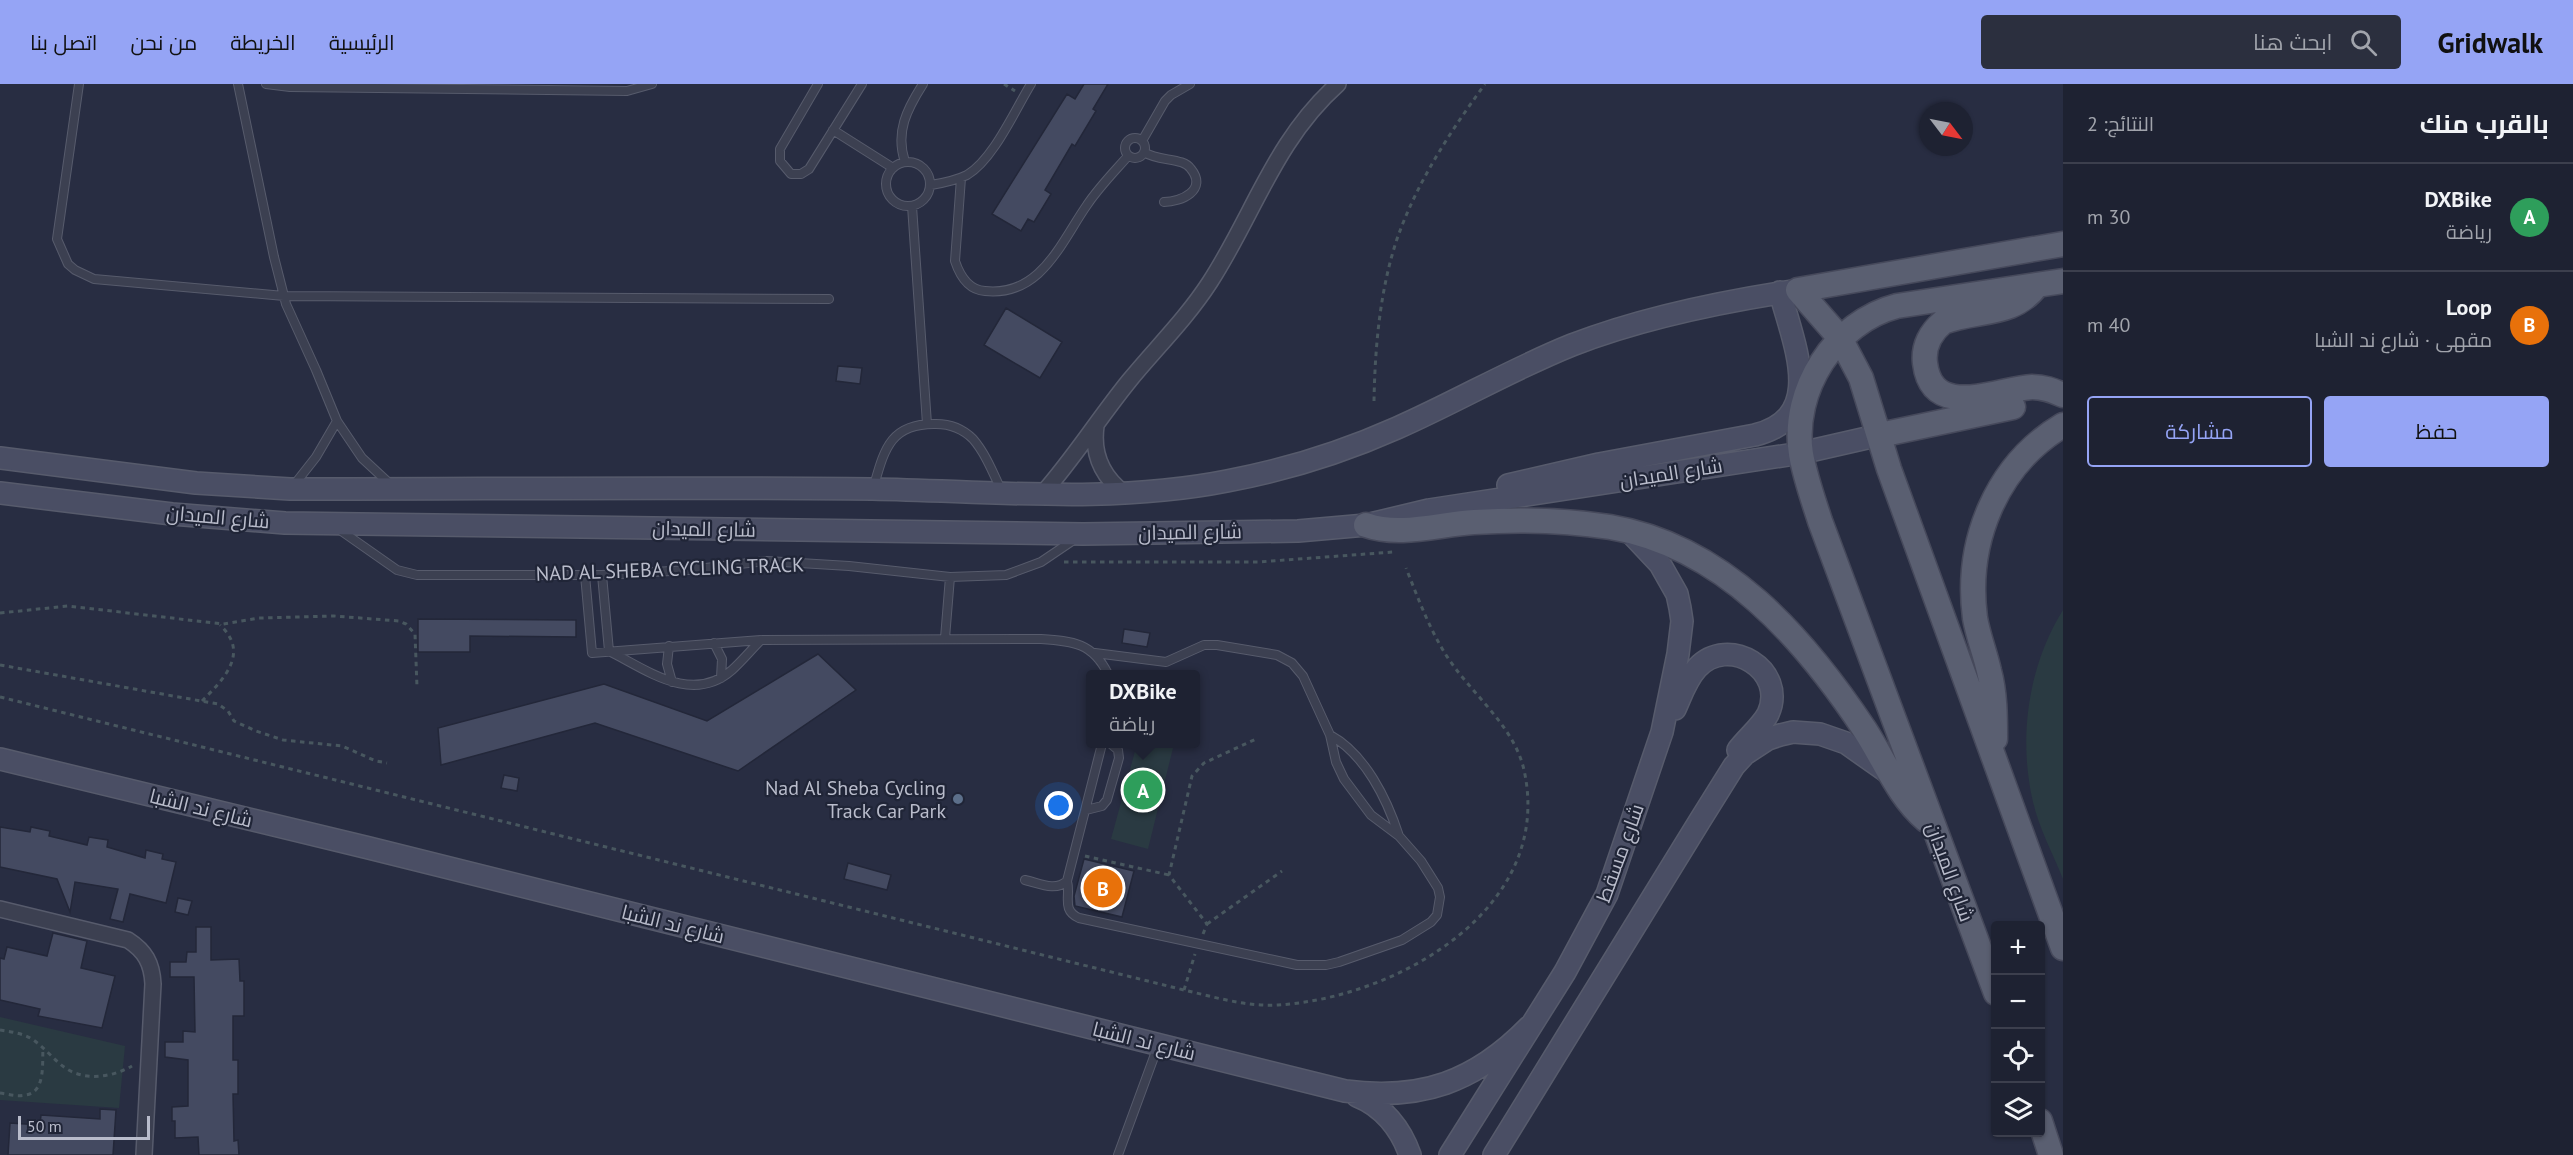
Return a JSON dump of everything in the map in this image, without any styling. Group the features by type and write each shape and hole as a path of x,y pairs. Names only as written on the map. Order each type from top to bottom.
{"main road":[{"name":"شارع الميدان","path":"1789,291 2063,244"},
{"path":"1801,453 1801,427 1807,396 1826,355 1858,322 1887,308 2063,281"},
{"path":"2037,285 2026,298 2011,307 1943,322 1936,328 1926,347 1925,364 1936,387 1958,398 1984,396 2030,387 2050,388 2063,396"},
{"path":"1789,291 1840,338 1861,378 1889,469 2063,948"},
{"path":"1880,435 2063,396"},
{"path":"1995,757 1992,687 1978,635 1973,596 1978,544 1986,514 2008,475 2040,442 2063,425"},
{"name":"شارع الميدان","path":"1801,453 1820,520 1991,982"},
{"path":"1366,525 1395,530 1473,522 1527,520 1576,523 1629,531 1664,540 1740,585 1767,610 1828,676 1867,733 1911,805 1934,826"},
{"path":"2045,1136 2051,1155"}],"street":[{"path":"1042,493 1071,460 1130,380 1190,311 1216,272 1277,158 1309,113 1338,84"},
{"path":"1429,510 1442,501 1599,464 1755,435 1777,427 1793,410 1801,388 1789,291"},
{"name":"شارع الميدان","path":"5,457 196,483 290,489 872,489 1003,493 1124,493 1175,489 1226,482 1315,459 1360,444 1399,428 1551,354 1592,338 1652,320 1789,291"},
{"path":"1097,423 1095,443 1099,463 1109,480 1124,493"},
{"path":"1801,453 1880,435"},
{"name":"شارع الميدان","path":"0,493 229,519 332,524 1083,534 1298,531 1366,525 1429,510 1801,453"},
{"name":"شارع مسقط","path":"1450,1155 1579,948 1607,894 1662,732 1678,654 1682,621 1680,608 1677,594 1659,564 1629,531"},
{"path":"1662,732 1690,678 1706,661 1728,654 1750,659 1767,676 1771,691 1770,706 1763,721 1733,757 1725,780"},
{"name":"شارع مسقط","path":"1494,1155 1734,766 1756,746 1774,737 1793,732 1820,734 1846,743 1890,774"},
{"name":"شارع ند الشبا","path":"0,759 1345,1091 1374,1095 1403,1094 1441,1086 1485,1066 1509,1048 1529,1027"},
{"path":"0,909 128,940 139,947 148,958 152,971 151,1054 144,1155"},
{"name":"شارع ند الشبا","path":"1345,1091 1381,1110 1396,1125 1410,1155"}],"lane":[{"path":"79,84 56,229 59,248 68,264 94,279 284,296 829,299"},
{"path":"238,84 284,296 337,421 362,458 395,489"},
{"path":"266,84 290,87 627,91 652,84"},
{"path":"818,84 780,148 779,155 783,166 791,174 806,172 862,84"},
{"path":"905,162 901,146 901,129 910,104 923,84"},
{"path":"931,185 961,178 969,174 985,159 1031,84"},
{"path":"1144,152 1142,141 1165,101 1190,84"},
{"path":"833,130 893,168"},
{"path":"1128,156 1125,148 1128,141 1135,138 1142,141"},
{"path":"1128,156 1139,157 1144,152"},
{"path":"1144,152 1161,160 1184,163 1194,173 1196,183 1190,194 1180,201 1164,202"},
{"path":"961,178 956,261 958,271 971,286 981,291 1000,291 1031,280 1048,265 1088,203 1128,156"},
{"path":"905,162 912,162 926,170 931,185 926,199 912,207 897,204 887,192 887,177 893,168 905,162"},
{"path":"912,207 927,424"},
{"path":"290,489 316,457 337,421"},
{"path":"872,489 882,457 894,436 904,428 927,424 949,425 967,434 980,450 1003,493"},
{"name":"NAD AL SHEBA CYCLING TRACK","path":"332,524 388,564 407,574 602,575 688,570 767,561 849,566 950,577 1006,575 1041,562 1083,534"},
{"path":"585,575 592,653 761,640 945,638 1058,640 1071,642 1095,653 1166,662 1204,645 1277,655 1292,663 1303,676 1330,735 1336,762 1348,786 1371,815 1399,837 1422,861 1438,888 1440,897 1437,915 1424,928 1392,945 1339,962 1311,965 1284,963 1074,916 1067,907 1067,881 1101,748"},
{"path":"602,575 609,651"},
{"path":"945,638 950,577"},
{"path":"609,651 672,682 697,686 721,678 761,640"},
{"path":"714,643 722,659 721,678"},
{"path":"669,646 667,664 672,682"},
{"path":"1095,653 1105,670"},
{"path":"1330,735 1350,749 1361,762 1384,800 1399,837"},
{"path":"1086,810 1102,806 1107,800 1119,758 1116,748"},
{"path":"1025,880 1052,887 1063,885 1067,881"},
{"path":"1118,1155 1158,1044"}],"path":[{"path":"1374,401 1377,339 1386,283 1397,239 1421,186 1450,133 1485,84"},
{"path":"1041,562 1257,562 1394,552"},
{"path":"0,697 1184,990 1250,1003 1278,1005 1347,992 1383,981 1426,960 1446,946 1483,912 1509,875 1526,837 1529,796 1522,760 1507,733 1446,655 1426,616 1406,568"},
{"path":"0,613 57,606 219,624 259,618 334,616 399,621 406,624 416,634 417,687"},
{"path":"202,701 220,683 232,665 233,647 230,638 219,624"},
{"path":"0,665 222,705 237,723 283,740 342,746 376,761 387,763"},
{"path":"1169,875 1192,776 1204,763 1256,740"},
{"path":"1074,854 1169,875 1207,924"},
{"path":"1184,990 1207,924 1282,871"},
{"path":"0,1030 16,1032 31,1039 66,1069 94,1077 109,1076 123,1071 151,1054"},
{"path":"0,1093 26,1095 36,1089 42,1077 43,1048"}],"shaded area":[{"path":"2063,610 2063,879 2042,831 2033,802 2026,753 2029,703 2034,678 2041,655"},
{"path":"1136,748 1173,748 1148,849 1111,839"},
{"path":"0,1017 125,1046 119,1108 0,1100"}],"building":[{"path":"1084,84 1108,84 1093,109 1096,111 1075,146 1072,144 1045,190 1051,194 1034,222 1028,219 1021,231 992,214 1067,94 1075,99"},
{"path":"1006,308 1062,342 1040,378 984,345"},
{"path":"838,366 862,368 860,384 836,381"},
{"path":"418,619 576,620 576,637 470,636 470,652 418,652"},
{"path":"1124,629 1150,633 1147,647 1122,643"},
{"path":"818,654 856,690 738,771 595,723 441,765 438,728 604,684 707,721"},
{"path":"504,775 519,778 517,791 501,788"},
{"path":"0,827 30,832 31,827 50,831 49,836 87,845 89,837 108,840 107,847 145,858 146,850 163,854 162,859 176,862 166,903 130,894 123,922 110,919 118,889 75,882 70,912 57,879 0,867"},
{"path":"1084,859 1134,871 1122,917 1075,906 1074,896"},
{"path":"848,863 891,875 887,890 844,879"},
{"path":"178,898 192,901 188,915 175,912"},
{"path":"196,927 211,927 211,960 239,959 240,981 244,981 244,1016 233,1016 233,1060 238,1060 238,1094 233,1094 234,1141 238,1140 239,1155 199,1155 198,1137 175,1138 172,1107 188,1106 188,1060 165,1057 165,1042 183,1042 183,1031 195,1032 194,977 170,977 170,962 186,962 187,952 196,952"},
{"path":"53,933 87,941 81,968 115,976 102,1028 38,1016 40,1009 0,1000 0,958 4,959 7,947 47,956"},
{"path":"100,1109 116,1110 113,1155 8,1155 10,1123 40,1125 41,1115 100,1119"}],"place":[{"name":"DXBike","path":"1143,790"},
{"name":"Nad Al Sheba Cycling Track Car Park","path":"958,799"},
{"name":"Loop","path":"1103,888"}]}
